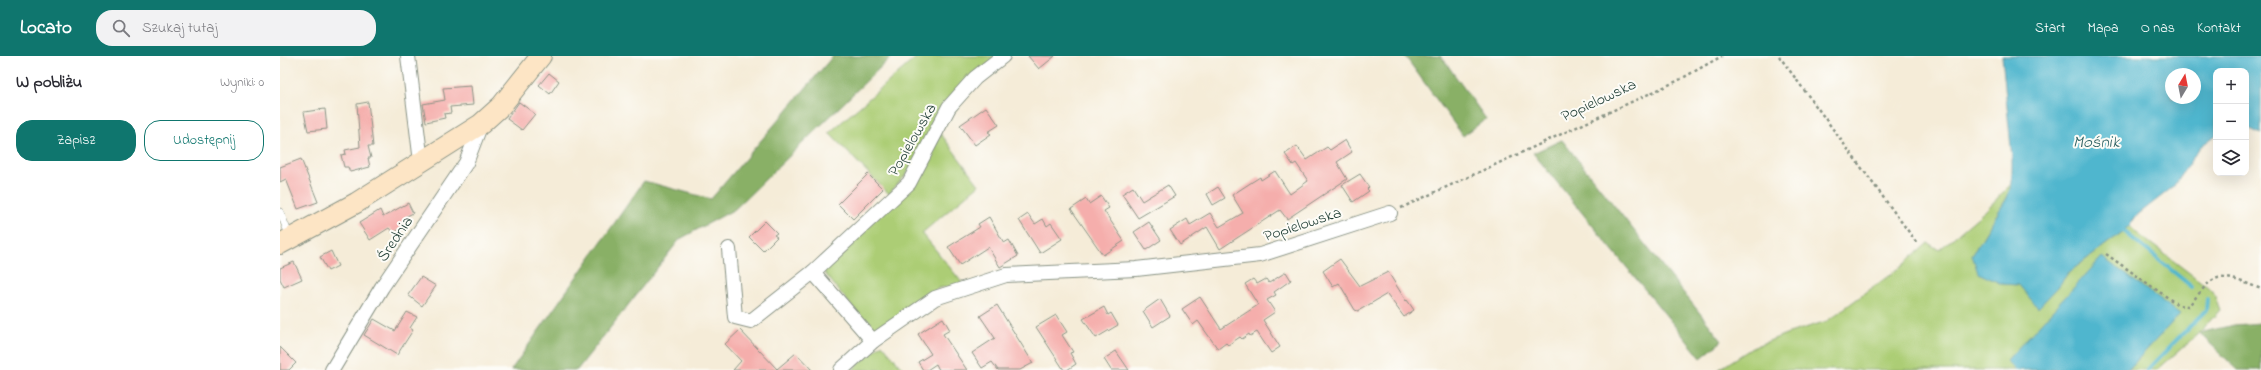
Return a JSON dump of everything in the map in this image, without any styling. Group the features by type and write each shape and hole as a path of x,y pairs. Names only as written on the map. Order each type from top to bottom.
{"street":[{"path":"408,56 421,162"},
{"path":"285,242 339,213 481,124 501,106 541,56"},
{"name":"Popielowska","path":"729,249 735,317 752,321 813,272 909,183 949,106 975,78 1003,56"},
{"name":"Średnia","path":"332,370 382,287 466,162 481,124"},
{"name":"Popielowska","path":"841,370 873,341 935,298 1006,275 1136,269 1260,255 1390,213"},
{"path":"813,272 873,341"}],"lane":[{"path":"280,212 285,242"}],"path":[{"name":"Popielowska","path":"1390,213 1679,80 1722,56"},
{"path":"1779,56 1917,243"},
{"path":"2106,254 2178,305 2188,306 2210,283 2218,278 2244,282 2261,290"}],"green space":[{"path":"833,56 892,56 735,209 680,239 577,370 511,370 644,181 711,199"},
{"path":"918,56 996,56 911,169 889,194 829,133"},
{"path":"1405,56 1441,56 1486,119 1463,136"},
{"path":"941,134 979,185 922,233 964,285 939,288 874,334 823,271 919,174"},
{"path":"1562,140 1722,341 1701,358 1533,153"},
{"path":"2012,183 2007,198 1972,255 2002,284 2058,287 2068,273 2129,227 2213,291 2220,310 2199,333 2157,370 2128,370 2179,314 2006,361 2016,370 1718,370 1752,348 1786,334 1827,321 1902,266 1928,243 1939,250 1985,211"},
{"path":"2261,323 2261,370 2238,370 2199,333 2234,325"},
{"path":"882,344 904,370 852,370"}],"water":[{"name":"Mośnik","path":"2002,56 2261,56 2261,134 2249,128 2249,68 2213,68 2213,137 2200,147 2173,187 2136,216 2129,227 2068,273 2058,287 2038,308 2019,285 2002,284 1978,273 1972,255 2007,198 2012,183 2012,158"},
{"path":"2102,257 2180,314 2128,370 2016,370 2006,361"}],"building":[{"path":"1028,56 1055,56 1039,69"},
{"path":"549,73 559,81 550,94 539,85"},
{"path":"471,86 473,105 450,107 451,113 444,114 445,118 426,122 423,104 445,100 443,88"},
{"path":"368,102 373,146 368,146 371,158 368,158 370,167 350,172 348,167 344,167 341,155 346,154 345,150 360,147 357,104"},
{"path":"519,102 535,114 522,130 507,119"},
{"path":"986,107 999,125 988,132 991,134 975,145 960,125"},
{"path":"325,109 327,129 308,131 304,112"},
{"path":"1345,140 1352,152 1337,162 1347,179 1287,219 1280,210 1220,249 1207,227 1180,245 1170,230 1187,219 1190,225 1210,213 1219,227 1243,213 1232,195 1260,177 1261,180 1275,171 1290,194 1308,181 1296,163 1293,165 1285,154 1297,146 1307,160 1327,147 1330,150"},
{"path":"301,159 318,202 298,209 286,179 280,182 280,167"},
{"path":"868,174 883,189 853,219 838,204"},
{"path":"1360,174 1369,187 1367,189 1369,191 1353,202 1342,185"},
{"path":"1168,185 1175,196 1138,218 1122,194 1133,187 1142,201"},
{"path":"1218,187 1225,198 1213,205 1207,194"},
{"path":"1101,196 1109,208 1104,211 1124,241 1103,255 1071,209 1086,199 1089,204"},
{"path":"408,203 413,213 405,217 408,222 407,225 393,233 389,228 370,240 359,223 380,210 383,217"},
{"path":"1028,214 1035,224 1043,219 1047,226 1051,223 1062,239 1040,253 1019,220"},
{"path":"989,217 1004,243 1009,240 1018,256 1000,267 988,247 960,265 948,247 980,227 978,224"},
{"path":"765,221 777,233 774,235 777,237 763,251 749,237"},
{"path":"1149,222 1161,240 1146,250 1134,232"},
{"path":"331,251 338,266 328,271 320,257"},
{"path":"1340,259 1360,286 1388,272 1406,301 1407,300 1414,310 1404,317 1387,294 1358,311 1355,310 1339,283 1333,287 1323,271"},
{"path":"294,262 302,279 284,287 280,279 280,268"},
{"path":"1286,272 1291,280 1274,292 1276,295 1267,300 1275,312 1263,320 1280,347 1271,353 1257,332 1250,336 1249,334 1242,339 1240,337 1228,345 1226,343 1218,349 1198,321 1193,325 1182,309 1200,297 1221,329 1258,305 1245,284 1253,279 1257,284 1266,279 1269,283"},
{"path":"421,277 436,286 422,306 408,295"},
{"path":"1160,299 1170,316 1153,327 1143,311"},
{"path":"997,305 1033,363 1020,370 998,370 992,362 982,368 972,353 995,338 980,316"},
{"path":"1104,307 1108,315 1111,313 1118,325 1096,338 1083,319"},
{"path":"407,312 417,317 410,328 413,330 397,355 364,335 374,319 395,331"},
{"path":"1056,315 1067,332 1062,335 1073,352 1070,353 1076,364 1067,370 1064,370 1036,327"},
{"path":"943,318 950,330 943,334 967,370 939,370 936,364 927,370 923,370 918,362 931,354 918,334"},
{"path":"740,330 777,369 796,353 812,370 733,370 741,361 725,344"},
{"path":"280,347 296,363 289,370 280,370"},
{"path":"1116,351 1129,370 1111,370 1104,359"}],"waterway":[{"path":"2120,228 2192,287"},
{"path":"2147,370 2206,310 2207,299"}]}
